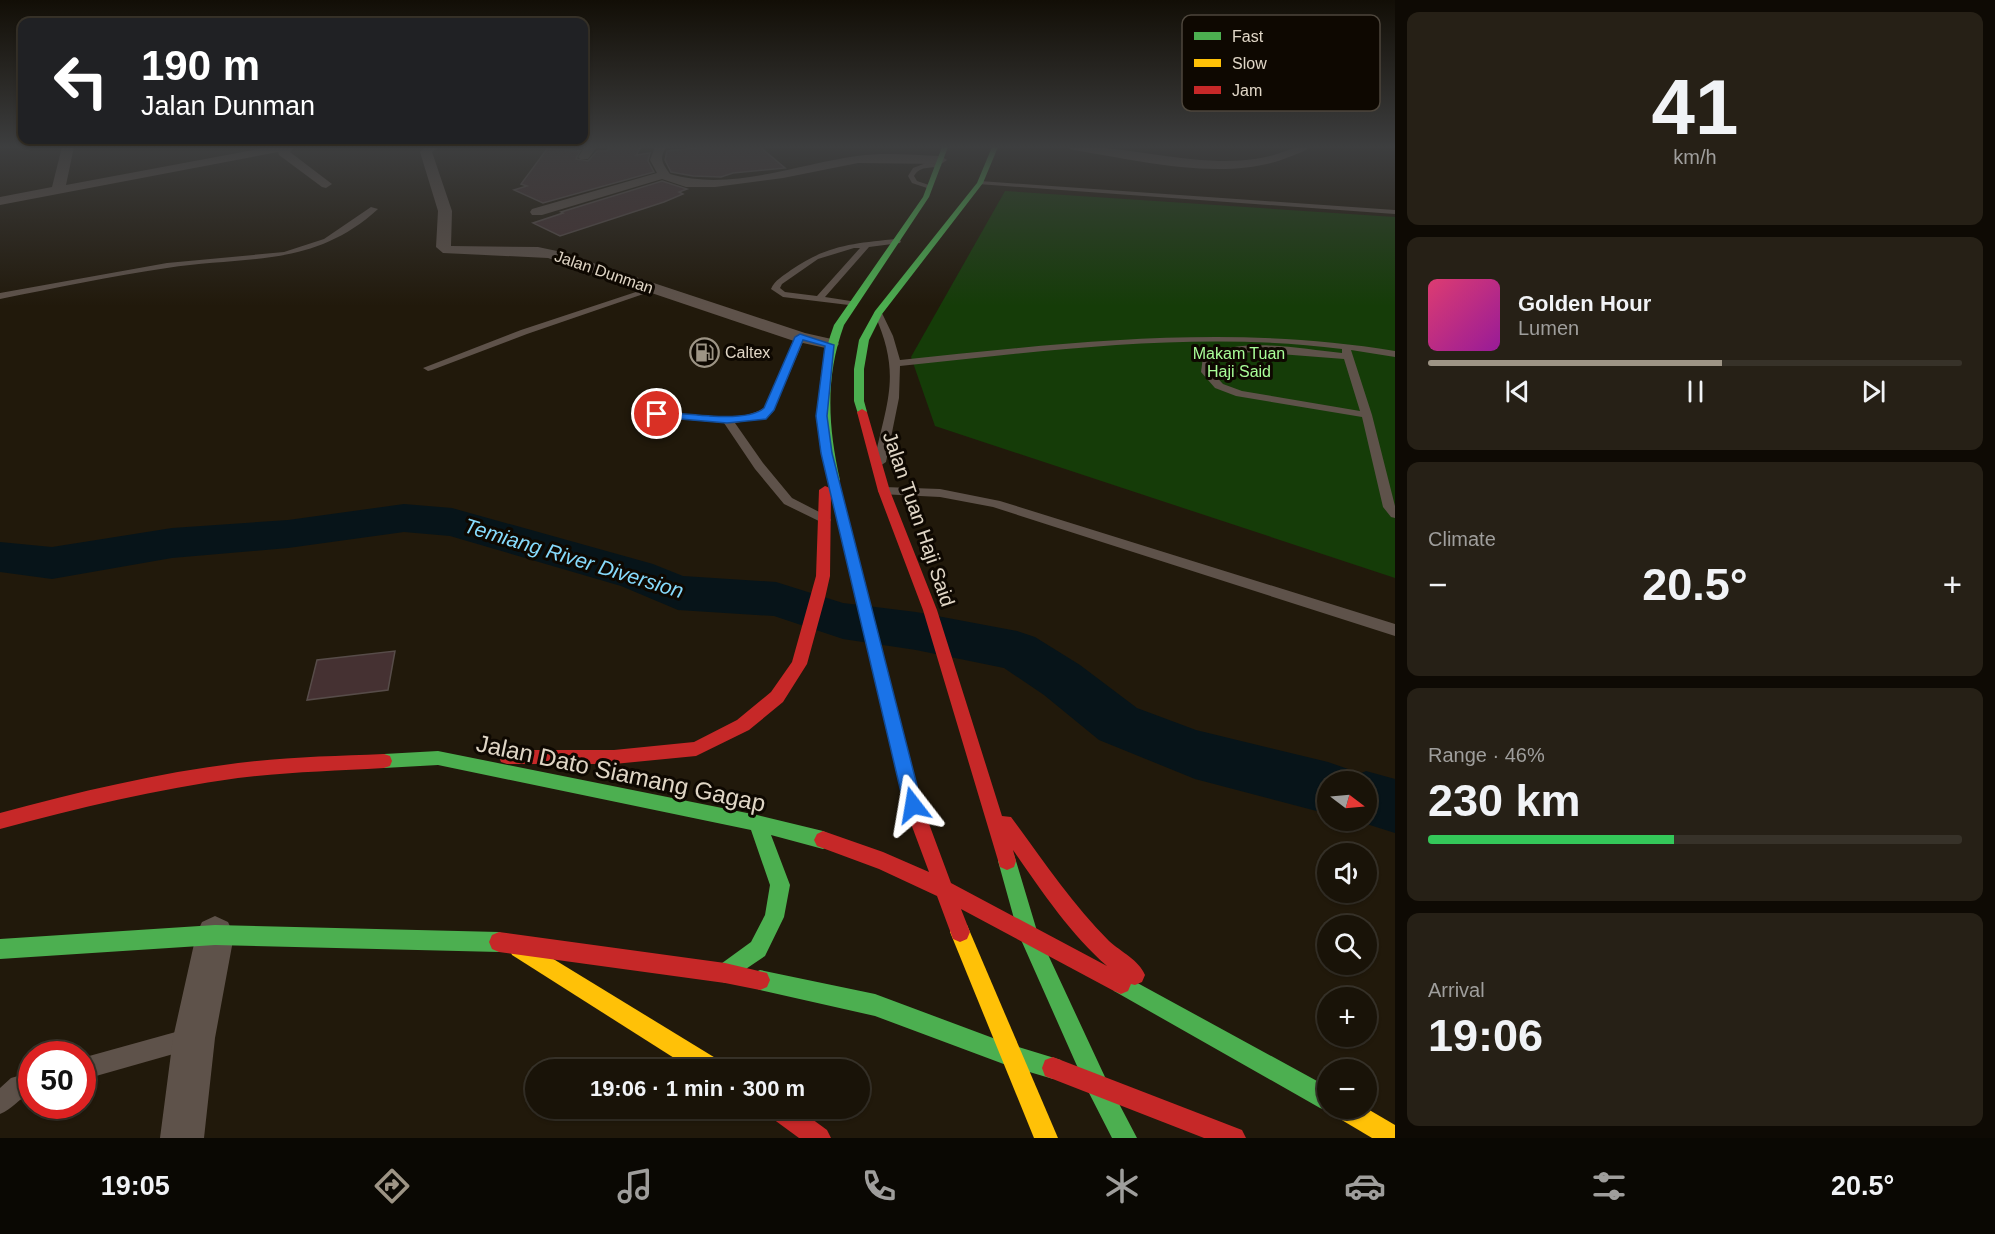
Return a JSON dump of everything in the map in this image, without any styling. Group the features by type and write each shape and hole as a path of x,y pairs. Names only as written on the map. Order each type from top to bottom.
{"main road":[{"path":"922,200 830,345 821,416 827,453 913,805 943,889 1046,1138"},
{"name":"Jalan Tuan Haji Said","path":"967,200 878,313 864,340 859,369 859,401 884,491 930,610 962,709 1028,933 1125,1138"},
{"path":"438,758 614,757 696,749 743,725 777,697 799,664 823,576 827,453"},
{"name":"Jalan Dato Siamang Gagap","path":"0,821 51,807 177,781 270,767 438,758 757,823 822,840 883,861 1028,933 1194,1023"},
{"path":"988,800 1045,880 1102,948 1194,1023 1317,1094"},
{"path":"725,973 758,949 774,917 780,885 757,823"},
{"path":"0,950 215,935 509,942 725,973 875,1005 1010,1055 1055,1068 1234,1138"},
{"path":"509,942 696,1059"},
{"path":"792,1119 819,1138"},
{"path":"1362,1119 1395,1138"}],"street":[{"name":"Jalan Dunman","path":"441,200 445,211 443,247 457,251 538,251 552,254 830,345"},
{"path":"537,212 578,200"},
{"path":"182,1138 194,1038 215,935"}],"lane":[{"path":"1225,200 1395,212"},
{"path":"0,296 167,265 285,254 327,241 374,209"},
{"path":"854,304 783,294 775,289 778,283 815,257 867,244 897,241"},
{"path":"819,299 867,244"},
{"path":"428,368 524,332 654,289"},
{"path":"878,313 890,341 896,363 894,388 878,469"},
{"path":"657,414 727,420 762,416 769,410 800,337"},
{"path":"896,363 1126,341 1195,338 1277,340 1344,345 1395,354"},
{"path":"1195,338 1214,352"},
{"path":"1344,345 1367,415 1389,507 1395,514"},
{"path":"1348,357 1268,349 1214,352 1206,359 1206,372 1219,386 1240,394 1367,415"},
{"path":"727,420 759,466 788,501 825,520"},
{"path":"884,491 921,489 953,493 996,504 1395,630"},
{"path":"96,1065 194,1038"},
{"path":"0,1103 18,1087"}],"green space":[{"name":"Makam Tuan Haji Said","path":"1000,200 1142,200 1395,217 1395,578 935,426 911,357"}],"building":[{"path":"537,200 553,200 543,203"},
{"path":"600,200 668,200 560,236 533,223 563,213 561,212"},
{"path":"395,651 388,690 307,700 317,660"}],"waterway":[{"name":"Temiang River Diversion","path":"0,557 52,563 172,543 288,534 404,518 452,522 637,575 678,593 776,599 843,621 916,631 1017,651 1062,680 1118,724 1195,754 1317,785"},
{"name":"Temiang River Diversion","path":"1377,801 1395,806"}],"traffic: fast":[{"path":"834,480 824,421 825,382 832,344 839,325 924,200"},
{"path":"862,412 859,401 859,369 864,340 878,313 967,200"},
{"path":"384,761 438,758 757,823 823,840"},
{"path":"725,973 758,949 774,917 780,885 757,823"},
{"path":"1007,861 1028,933 1097,1085 1125,1138"},
{"path":"0,949 215,935 499,942"},
{"path":"760,980 875,1005 1009,1055 1053,1068"},
{"path":"1121,984 1317,1094"}],"traffic: slow":[{"path":"960,932 1046,1138"},
{"path":"519,948 696,1059"},
{"path":"1362,1119 1395,1138"}],"traffic: jam":[{"path":"862,412 884,491 930,610 962,709 1007,861"},
{"path":"834,480 913,805 960,932"},
{"path":"507,757 614,757 696,749 743,725 777,697 799,664 818,598 823,576 825,490"},
{"path":"0,821 100,796 202,776 284,766 384,761"},
{"path":"1005,823 1045,880 1102,948 1135,975"},
{"path":"823,840 883,861 943,889 1121,984"},
{"path":"499,942 725,973 760,980"},
{"path":"1053,1068 1234,1138"},
{"path":"792,1119 819,1138"}],"place":[{"name":"Caltex","path":"704,352"}],"route":[{"path":"657,414 727,420 762,416 769,410 800,337 830,345 823,384 821,416 827,453 913,805"}]}
